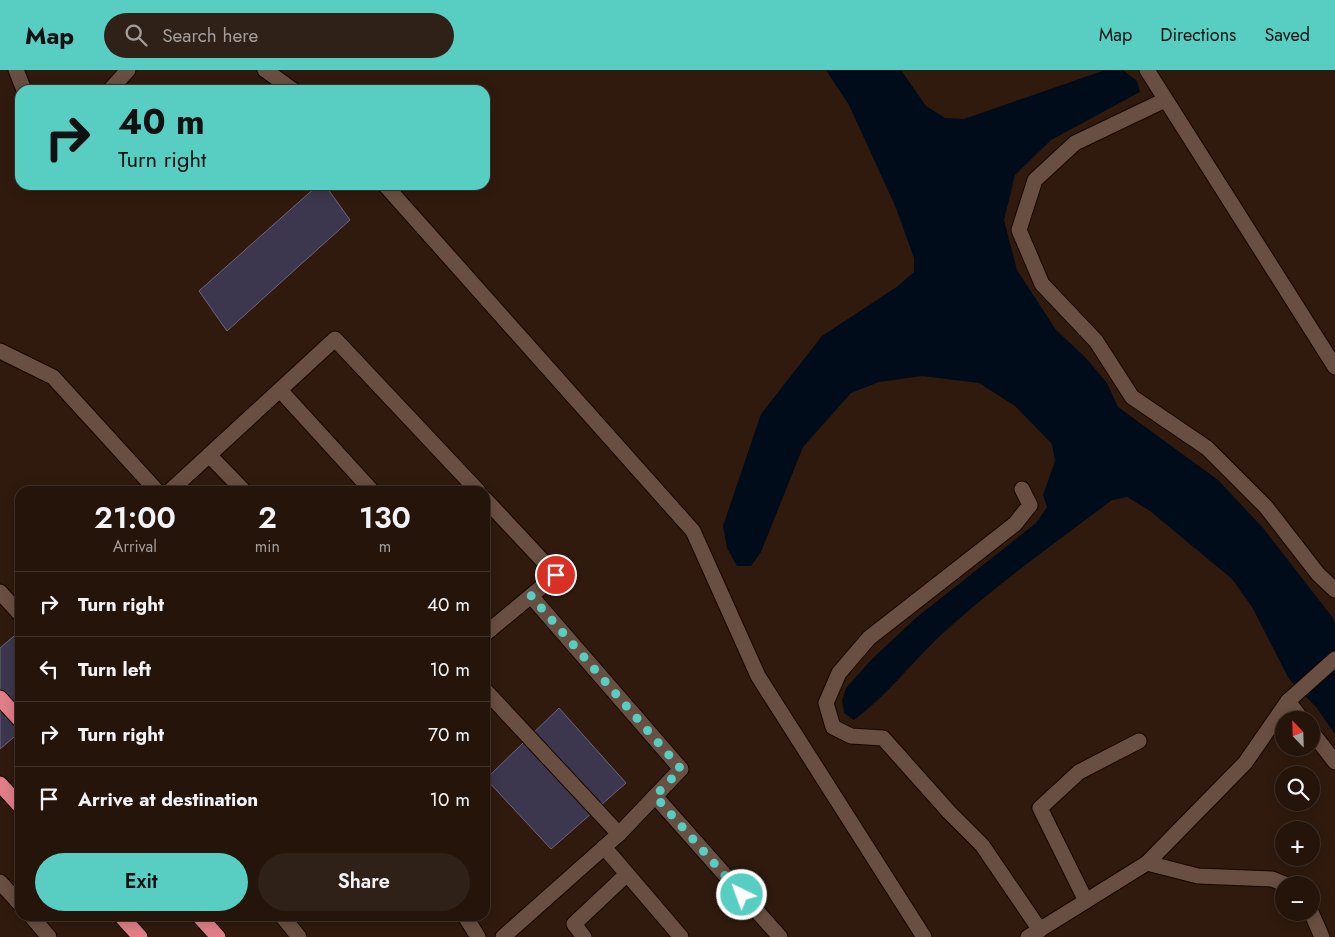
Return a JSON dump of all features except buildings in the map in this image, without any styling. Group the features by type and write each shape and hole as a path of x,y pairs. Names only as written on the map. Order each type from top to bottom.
{"highway":[{"path":"0,698 15,714"},
{"path":"0,784 15,800"},
{"path":"126,921 140,937"},
{"path":"204,921 218,937"}],"street":[{"path":"16,70 22,85"},
{"path":"114,85 128,70"},
{"path":"265,70 286,85"},
{"path":"1147,70 1335,367"},
{"path":"1165,100 1075,143 1035,180 1020,230 1042,284 1096,341 1132,397 1207,448 1266,508 1318,574 1335,590"},
{"path":"389,190 693,531 758,676 924,937"},
{"path":"175,486 335,339 473,486"},
{"path":"0,351 53,377 152,486"},
{"path":"280,390 367,486"},
{"path":"209,455 239,486"},
{"path":"1022,490 1030,505 1015,524 869,638 839,673 826,703 833,727 851,736 883,738 949,812 982,845 1034,933 1147,863 1245,763 1288,701 1335,659"},
{"path":"490,504 556,575 531,596 490,625"},
{"path":"0,592 15,608"},
{"path":"503,937 619,834 681,769 531,596"},
{"path":"490,695 619,834"},
{"path":"1288,701 1295,711"},
{"path":"1086,901 1040,808 1079,772 1139,740"},
{"path":"1320,743 1335,762"},
{"path":"655,796 780,937"},
{"path":"604,847 681,937"},
{"path":"1147,863 1198,876 1275,880"},
{"path":"584,937 574,924 627,874"},
{"path":"0,882 15,898"},
{"path":"35,921 49,937"},
{"path":"286,921 299,937"},
{"path":"468,921 478,937"},
{"path":"1315,921 1322,937"}],"water":[{"path":"826,70 901,70 926,106 945,118 964,119 1105,70 1123,70 1137,81 1140,92 1051,140 1015,175 1004,220 1017,270 1056,330 1085,357 1107,383 1118,407 1218,480 1263,528 1333,618 1335,623 1335,734 1320,711 1289,679 1252,607 1232,579 1150,511 1127,497 1112,500 982,599 941,635 866,711 854,720 844,713 842,700 846,688 872,659 917,617 1036,523 1047,507 1043,495 1055,461 1052,444 1015,406 979,383 922,376 879,382 851,393 803,447 761,552 751,566 737,566 727,548 723,526 761,414 822,336 898,286 914,272 914,258 896,208 849,105"}],"route":[{"path":"556,575 531,596 681,769 655,796 742,895"}]}
